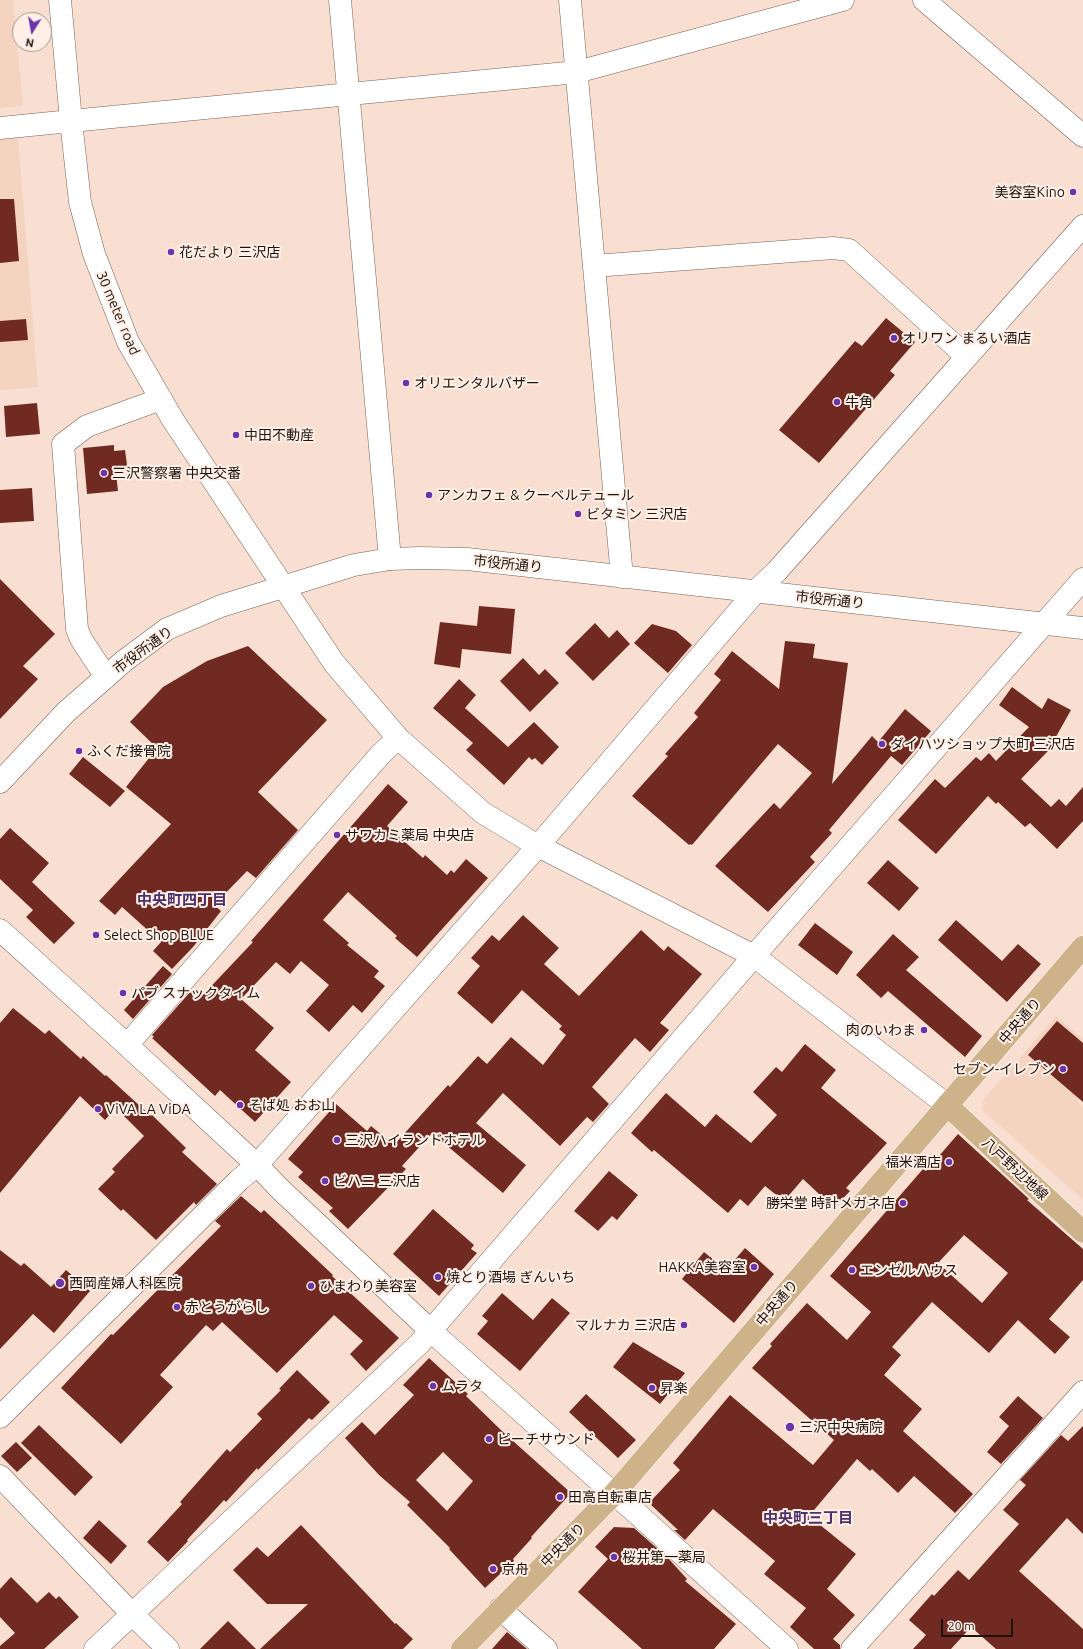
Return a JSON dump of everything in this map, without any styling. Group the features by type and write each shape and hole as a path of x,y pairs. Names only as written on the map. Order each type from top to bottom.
{"main road":[{"name":"中央通り","path":"462,1649 614,1494 1083,947"},
{"name":"八戸野辺地線","path":"947,1105 1083,1232"}],"street":[{"name":"30 meter road","path":"60,0 80,202 94,254 128,342 173,420 334,663 398,738 483,813 538,846 754,956 947,1105"},
{"path":"340,0 390,559"},
{"path":"570,0 622,577"},
{"path":"0,128 577,72 843,0"},
{"path":"924,0 1083,136"},
{"path":"0,1417 239,1180 257,1165 538,846 756,591 782,565 1083,226"},
{"path":"594,266 833,248 849,250 966,356"},
{"path":"106,677 81,639 77,628 64,444 87,426 161,399"},
{"name":"市役所通り","path":"0,782 66,712 124,661 167,629 221,606 284,586 354,565 390,559 467,559 1083,628"},
{"path":"96,1649 420,1343 754,956 1083,579"},
{"path":"127,1044 380,755 398,738"},
{"path":"0,930 127,1044 257,1165 281,1190 431,1331 787,1649"},
{"path":"852,1649 1083,1392"},
{"path":"0,1476 133,1615 168,1649"},
{"path":"500,1609 546,1649"}],"shaded area":[{"path":"0,0 13,0 14,12 12,12 12,52 18,52 23,106 0,108"},
{"path":"18,138 38,387 0,390 0,139"},
{"path":"1056,1016 1083,1039 1083,1095 1077,1102 1083,1107 1083,1200 982,1110 984,1099"}],"building":[{"path":"0,199 14,199 19,261 0,263"},
{"name":"牛角","path":"886,318 915,342 890,371 895,375 819,463 779,430 855,341 862,346"},
{"path":"26,319 28,340 0,342 0,321"},
{"path":"37,403 40,434 6,437 4,406"},
{"name":"三沢警察署 中央交番","path":"114,445 114,451 125,450 128,472 116,473 118,491 87,494 83,448"},
{"path":"32,488 34,521 0,523 0,490"},
{"path":"0,579 55,634 23,666 38,679 0,719"},
{"path":"479,606 515,609 511,654 462,649 460,668 434,664 440,622 477,626"},
{"path":"595,623 609,638 617,630 630,644 593,681 565,653"},
{"path":"652,624 676,631 692,645 668,673 634,643"},
{"path":"785,641 815,644 813,658 848,663 832,784 872,736 878,742 905,709 931,731 902,765 891,756 829,830 832,833 810,857 815,862 768,912 715,866 774,803 780,809 812,773 778,744 692,845 689,845 632,796 668,756 665,754 698,717 694,713 721,680 714,674 732,651 779,689"},
{"path":"248,646 327,720 258,792 298,830 256,878 247,871 214,905 221,911 193,947 172,969 153,951 161,942 122,907 115,915 99,901 171,824 126,787 157,748 130,722 163,687 207,661"},
{"path":"523,658 539,675 545,669 559,683 530,712 500,681"},
{"path":"459,679 476,695 465,708 508,747 534,722 559,747 542,765 535,758 532,760 529,757 504,785 466,750 473,743 433,708"},
{"path":"1012,687 1042,709 1048,698 1071,710 1048,751 1021,779 1051,807 1059,799 1066,806 1083,787 1083,821 1057,849 1030,823 1025,827 998,802 996,804 988,796 936,854 898,820 935,779 945,788 976,757 981,761 989,753 996,761 1029,727 999,705"},
{"path":"83,757 125,791 110,807 69,774"},
{"path":"388,784 408,802 387,826 423,858 425,855 447,875 451,870 454,873 466,859 488,878 417,957 395,938 397,936 348,892 323,920 349,943 347,945 379,971 374,977 385,986 362,1013 353,1005 329,1032 306,1011 329,985 301,961 290,974 276,962 241,999 274,1028 255,1050 291,1082 255,1122 220,1090 215,1096 152,1038 154,1037 152,1035 191,991 200,998 253,942 251,941"},
{"path":"10,828 49,863 32,882 75,923 54,944 26,917 33,910 0,879 0,839"},
{"path":"888,860 919,888 899,911 867,883"},
{"path":"523,915 559,948 544,964 579,996 641,930 664,951 668,946 702,974 660,1023 669,1030 650,1052 635,1038 592,1087 609,1104 593,1122 587,1117 560,1146 503,1093 476,1123 526,1165 503,1193 432,1133 402,1166 406,1169 348,1229 329,1211 333,1208 298,1177 303,1172 288,1159 336,1104 367,1131 371,1126 394,1145 448,1085 450,1087 478,1056 487,1064 511,1037 543,1065 566,1035 559,1029 562,1026 522,990 492,1024 457,993 480,966 471,958 492,935 499,941"},
{"path":"956,920 1002,961 1018,944 1041,964 1007,1002 938,940"},
{"path":"815,923 853,952 837,975 798,945"},
{"path":"893,934 919,957 906,970 982,1036 965,1057 888,991 881,998 856,975"},
{"path":"163,966 172,974 133,1019 124,1010"},
{"path":"13,1008 45,1034 49,1030 81,1059 83,1056 105,1076 106,1075 151,1116 152,1115 186,1148 182,1152 217,1184 196,1205 194,1202 156,1240 123,1209 121,1211 98,1189 115,1172 112,1169 144,1136 116,1108 105,1120 80,1096 0,1193 0,1023"},
{"name":"セブン-イレブン","path":"1057,1021 1083,1043 1083,1102 1028,1055"},
{"path":"805,1044 836,1070 821,1088 887,1143 846,1188 850,1191 834,1208 803,1179 784,1201 765,1186 748,1206 740,1199 728,1213 654,1150 652,1152 631,1133 666,1093 705,1127 716,1114 751,1143 777,1115 753,1092 776,1067 782,1072"},
{"path":"958,1134 1029,1199 1027,1200 1083,1249 1083,1280 1049,1319 1070,1337 1055,1354 1018,1320 989,1353 932,1302 892,1347 901,1355 884,1375 922,1409 903,1431 973,1494 955,1513 914,1476 898,1493 872,1469 870,1471 857,1459 809,1516 856,1554 827,1589 855,1615 833,1639 840,1645 840,1649 814,1649 790,1627 806,1608 764,1574 775,1561 713,1509 685,1540 674,1530 678,1530 649,1503 680,1470 673,1463 730,1395 813,1465 834,1440 752,1368 772,1346 770,1344 807,1303 847,1340 871,1312 830,1276 923,1169 926,1171","holes":["964,1235 1008,1273 982,1303 938,1263"]},
{"path":"609,1171 638,1195 617,1220 612,1216 598,1231 574,1211"},
{"path":"241,1196 261,1213 264,1210 399,1338 366,1371 350,1354 363,1341 334,1315 277,1373 222,1322 213,1331 206,1325 160,1375 173,1387 121,1444 61,1388 111,1334 113,1335 221,1226 215,1221"},
{"path":"433,1209 474,1245 471,1249 477,1253 439,1296 393,1254"},
{"path":"745,1248 774,1274 734,1323 682,1279 704,1252 726,1270"},
{"path":"0,1250 21,1266 24,1263 51,1287 66,1270 90,1291 54,1333 33,1314 0,1349"},
{"path":"502,1293 533,1320 552,1298 570,1313 520,1371 477,1334 488,1321 482,1316"},
{"path":"633,1342 685,1373 660,1404 613,1367"},
{"path":"429,1358 468,1394 466,1396 503,1432 571,1493 531,1537 532,1538 513,1559 514,1561 485,1588 449,1549 450,1548 407,1505 410,1502 379,1475 345,1438 362,1422 375,1435 414,1395 403,1385","holes":["443,1452 473,1481 447,1511 416,1480"]},
{"path":"297,1370 330,1402 312,1420 309,1418 258,1470 257,1468 226,1502 224,1500 168,1562 147,1542 182,1504 180,1502 227,1449 230,1452 262,1419 257,1414 281,1390 279,1389"},
{"path":"586,1394 636,1440 618,1458 569,1412"},
{"path":"1018,1396 1043,1418 1001,1464 987,1452 1009,1426 999,1417"},
{"path":"39,1425 93,1477 75,1496 21,1443"},
{"path":"1083,1426 1083,1534 1067,1518 1019,1571 1083,1629 1083,1649 996,1649 971,1627 951,1649 913,1649 926,1635 909,1620 932,1594 934,1596 958,1570 969,1580 1019,1524 1003,1510 1026,1485 1020,1480 1061,1435 1068,1441"},
{"path":"16,1442 32,1458 17,1472 1,1456"},
{"path":"99,1520 127,1546 111,1564 83,1538"},
{"path":"301,1525 395,1624 396,1623 413,1639 403,1649 260,1649 308,1604 267,1604 233,1570 257,1547 268,1557"},
{"path":"614,1527 634,1528 668,1558 687,1579 685,1581 736,1624 714,1649 642,1649 578,1592 608,1559 595,1547"},
{"path":"11,1577 37,1603 49,1592 56,1599 59,1596 79,1617 44,1649 0,1649 0,1646 15,1633 0,1617 0,1589"},
{"path":"228,1621 256,1649 200,1649"},
{"path":"507,1632 527,1649 492,1649"}],"place":[{"name":"美容室Kino","path":"1073,192"},
{"name":"花だより 三沢店","path":"171,252"},
{"name":"オリワン まるい酒店","path":"894,338"},
{"name":"オリエンタルバザー","path":"406,383"},
{"name":"牛角","path":"837,402"},
{"name":"中田不動産","path":"236,435"},
{"name":"三沢警察署 中央交番","path":"104,473"},
{"name":"アンカフェ & クーベルテュール","path":"429,495"},
{"name":"ビタミン 三沢店","path":"578,514"},
{"name":"ダイハツショップ大町 三沢店","path":"882,744"},
{"name":"ふくだ接骨院","path":"79,751"},
{"name":"サワカミ薬局 中央店","path":"337,835"},
{"name":"Select Shop BLUE","path":"96,935"},
{"name":"パブ スナックタイム","path":"123,993"},
{"name":"肉のいわま","path":"924,1030"},
{"name":"セブン-イレブン","path":"1063,1069"},
{"name":"そば処 おお山","path":"240,1105"},
{"name":"ViVA LA ViDA","path":"98,1109"},
{"name":"三沢ハイランドホテル","path":"337,1140"},
{"name":"福米酒店","path":"949,1162"},
{"name":"ビハニ 三沢店","path":"325,1181"},
{"name":"勝栄堂 時計メガネ店","path":"903,1203"},
{"name":"HAKKA美容室","path":"754,1267"},
{"name":"エンゼルハウス","path":"852,1270"},
{"name":"焼とり酒場 ぎんいち","path":"438,1277"},
{"name":"西岡産婦人科医院","path":"60,1283"},
{"name":"ひまわり美容室","path":"311,1286"},
{"name":"赤とうがらし","path":"177,1307"},
{"name":"マルナカ 三沢店","path":"684,1325"},
{"name":"ムラタ","path":"433,1386"},
{"name":"昇楽","path":"652,1388"},
{"name":"三沢中央病院","path":"790,1427"},
{"name":"ピーチサウンド","path":"489,1439"},
{"name":"田高自転車店","path":"560,1497"},
{"name":"桜井第一薬局","path":"614,1557"},
{"name":"京舟","path":"493,1569"}],"district":[{"name":"中央町四丁目","path":"182,900"},
{"name":"中央町三丁目","path":"808,1518"}]}
